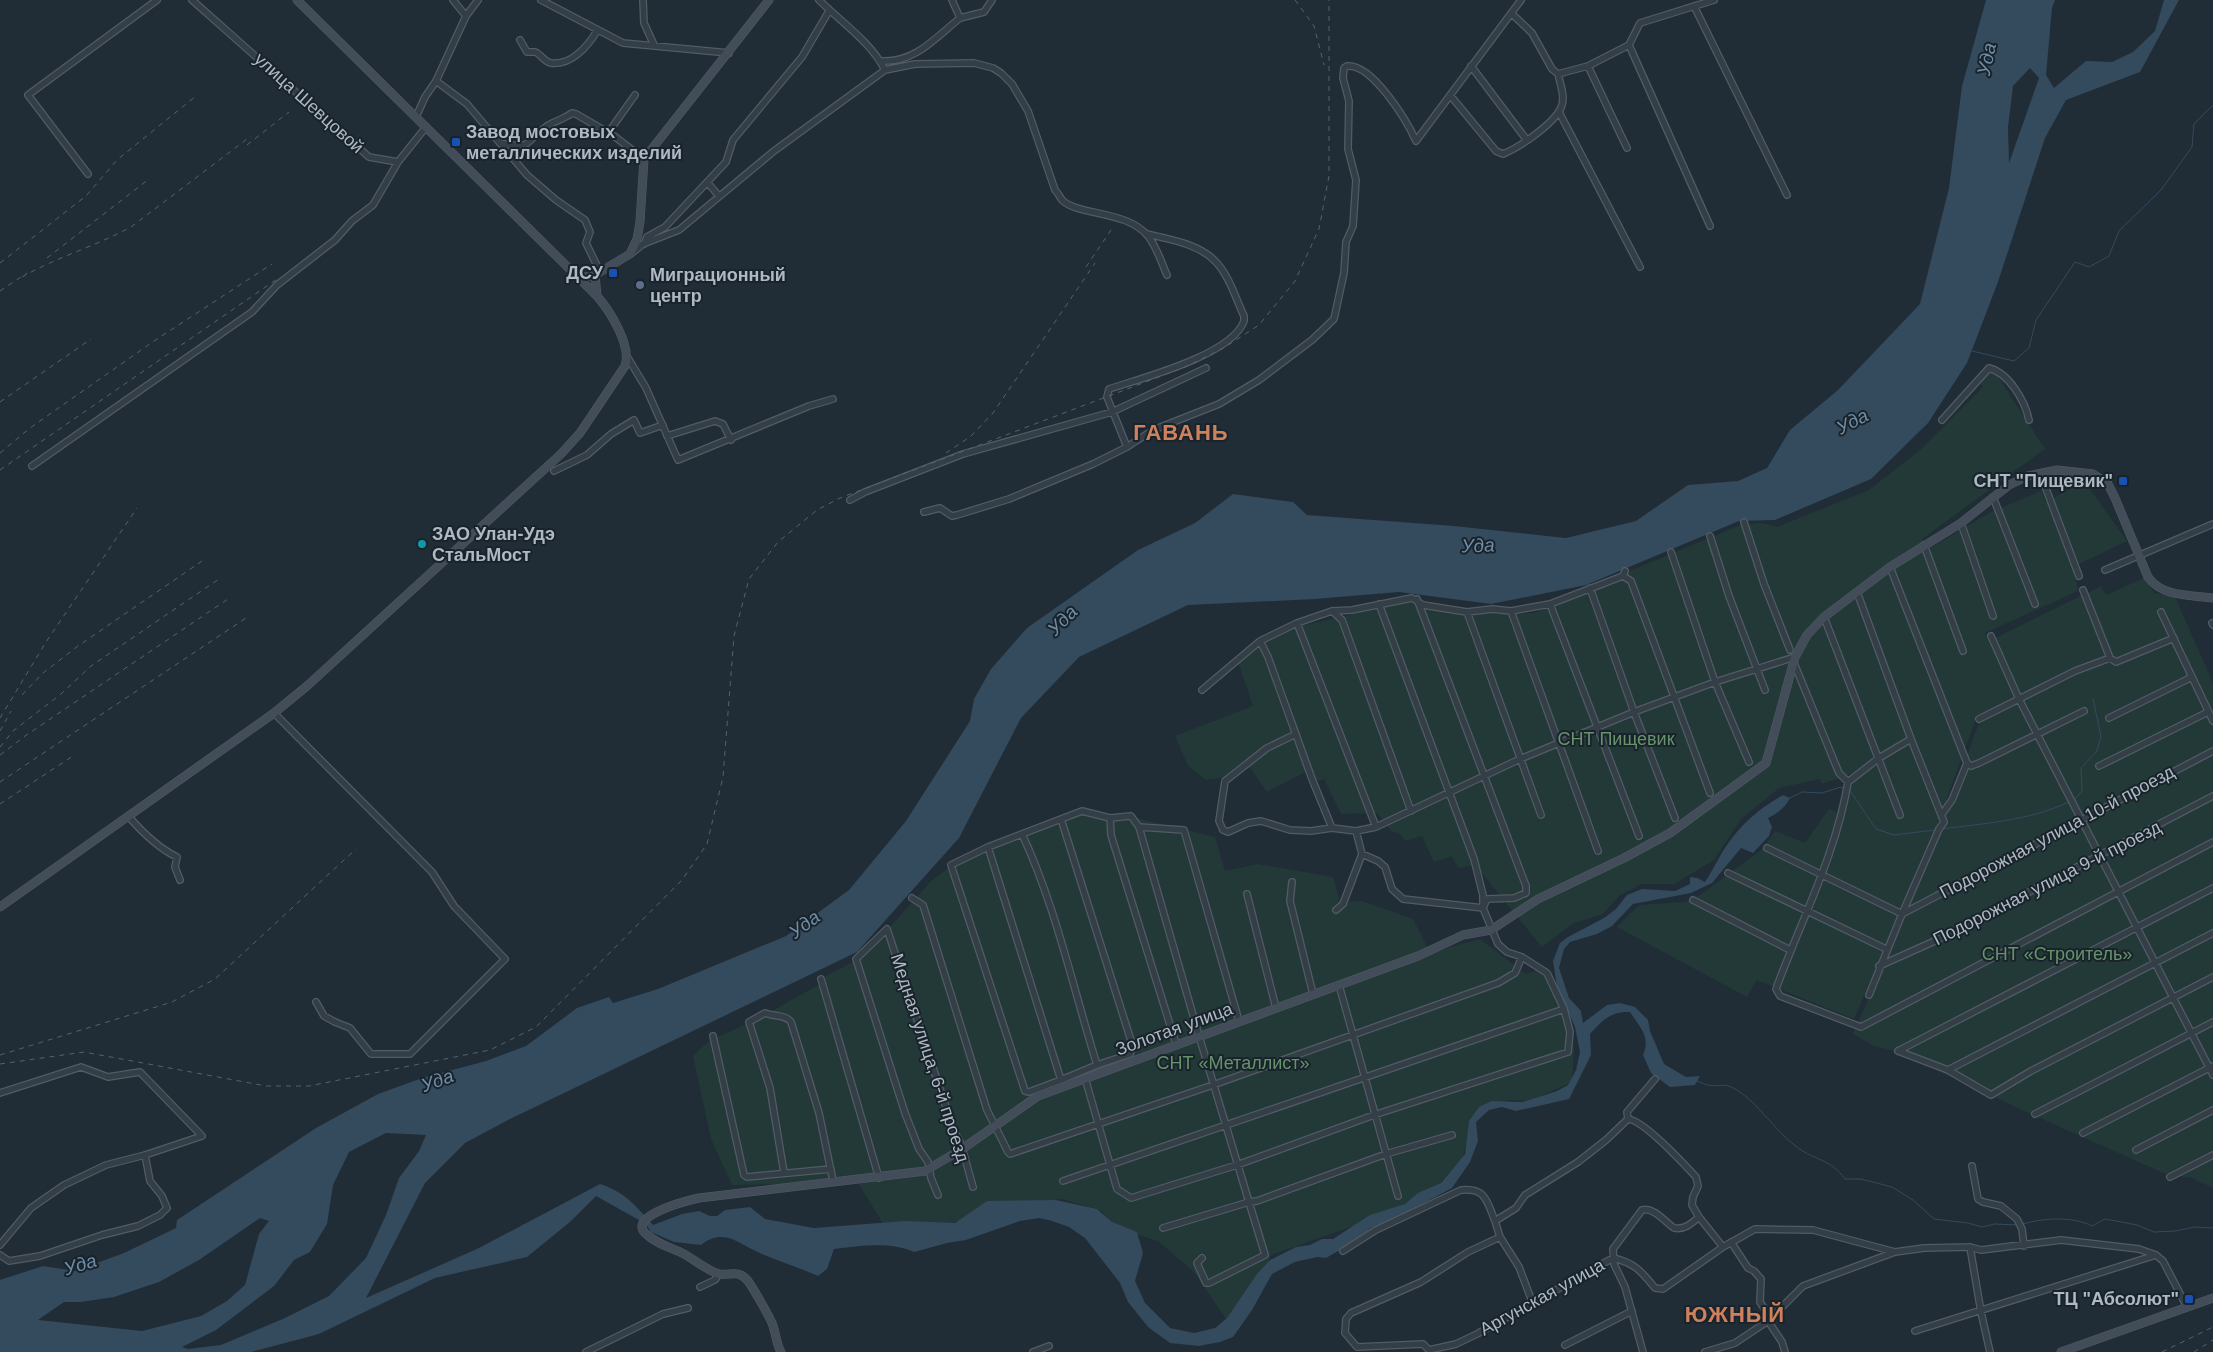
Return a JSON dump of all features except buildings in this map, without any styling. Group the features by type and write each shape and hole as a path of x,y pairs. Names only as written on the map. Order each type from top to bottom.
{"street":[{"path":"88,174 28,95 158,0"},
{"name":"улица Шевцовой","path":"192,0 369,157 398,162"},
{"path":"297,0 579,276 597,296 610,314 628,358 646,388 678,460 731,440 809,406 833,399"},
{"path":"453,0 466,16"},
{"path":"416,117 425,97 436,81 466,16 478,0"},
{"path":"541,0 622,43 729,52"},
{"path":"643,0 644,23 654,45"},
{"path":"630,254 637,239 640,222 644,159 769,0"},
{"path":"819,0 881,62 885,70"},
{"path":"952,0 960,18"},
{"path":"881,62 895,62 916,54 960,18 984,12 992,0"},
{"path":"924,512 940,508 952,516 958,515 1009,498 1093,464 1127,447 1153,430 1236,395 1312,340 1334,319 1344,273 1346,242 1353,226 1356,180 1348,149 1349,101 1343,78 1344,68 1347,66 1357,66 1370,76 1407,122 1416,142 1522,0"},
{"path":"1558,74 1588,66 1629,44 1640,23 1714,0"},
{"path":"1694,6 1787,195"},
{"path":"644,244 648,237 666,227 726,162 733,140 802,58 829,10"},
{"path":"1450,95 1496,151 1506,153 1551,122 1559,112 1563,101 1558,74 1552,70 1532,33 1511,13"},
{"path":"520,40 527,52 536,52 548,62 553,63 579,54 597,31"},
{"path":"1629,44 1710,226"},
{"path":"579,276 587,277 598,274 644,244 679,230 774,150 885,70 915,64 940,63 974,63 992,68 1012,84 1028,111 1056,190 1063,201 1074,206 1122,219 1147,234 1175,241 1207,254 1216,262 1244,316 1244,321 1223,344 1185,363 1109,389 1107,397 1127,447"},
{"path":"1471,66 1526,139"},
{"path":"1588,66 1627,148"},
{"path":"436,81 467,104 527,175 556,200 585,220 590,232 586,243 598,274 597,296"},
{"path":"608,133 636,95"},
{"path":"1559,112 1640,267"},
{"path":"500,143 518,146 528,145 547,126 572,114 576,114 608,133 644,159"},
{"path":"32,466 252,312 277,285 335,240 352,221 373,205 398,162 426,127"},
{"path":"707,182 719,196"},
{"path":"1147,234 1167,275"},
{"path":"0,908 274,713 314,679 561,454 580,433 626,366 628,358"},
{"path":"850,500 865,492 963,454 1112,412 1206,368"},
{"path":"1942,420 1989,368 1998,370 2013,386 2027,410 2029,420"},
{"path":"554,471 587,455 611,434 634,420 640,433 663,425"},
{"path":"667,436 715,421 723,424 731,440"},
{"path":"1491,930 1538,898 1624,858 1670,833 1766,763 1795,660 1807,635 1824,617 1890,566 1960,523 2009,485 2040,473 2064,469 2093,474 2108,484 2148,577 2155,586 2164,591 2213,598"},
{"path":"2040,473 2079,576"},
{"path":"1993,498 2035,604"},
{"path":"1744,522 1764,584 1790,650"},
{"path":"1960,523 1993,616"},
{"path":"2105,570 2213,524"},
{"path":"1710,536 1729,596 1764,690"},
{"path":"1924,545 1964,651"},
{"path":"1671,552 1715,682 1749,762"},
{"path":"1890,566 1967,763 1971,766 2084,711"},
{"path":"1202,690 1260,641 1298,623 1332,611 1352,610 1406,598 1416,599 1423,604 1467,612 1492,609 1511,611 1550,604 1624,573 1631,581 1710,794"},
{"path":"1590,588 1634,712 1675,818"},
{"path":"2083,590 2110,658 2116,662 2174,638"},
{"path":"1857,592 1944,822 1886,949 1869,995"},
{"path":"1416,599 1527,889 1526,893 1514,898 1487,899 1483,908"},
{"path":"1085,1078 1118,1189 1131,1198 1237,1165 1374,1115 1568,1052 1570,1032 1564,1009 1547,974 1522,957 1507,952 1498,944 1491,930 1483,908 1483,895 1474,858 1379,604"},
{"path":"1550,604 1639,836"},
{"path":"1332,611 1342,620 1411,811"},
{"path":"1511,611 1598,851"},
{"path":"1467,612 1541,815"},
{"path":"2161,612 2213,721"},
{"path":"1824,617 1900,815"},
{"path":"1298,623 1376,826"},
{"path":"1991,636 2037,733 2137,928 2175,997 2213,1074"},
{"path":"1260,641 1268,657 1332,828"},
{"path":"1979,719 2075,671 2110,658"},
{"path":"1296,734 1268,748 1225,781 1219,821 1223,830 1228,832 1248,823 1262,821 1290,830 1311,831 1332,828 1356,831 1376,826 1558,742 1715,682 1756,668 1795,660"},
{"path":"1795,660 1839,773 1848,782"},
{"path":"2109,718 2192,677"},
{"path":"2099,766 2208,712"},
{"path":"274,713 432,872 454,906 506,959 410,1054 371,1054 350,1028 324,1016 316,1002"},
{"path":"1912,738 1878,758 1848,782 1835,840 1776,989 1780,996 1861,1027 2213,842"},
{"name":"Подорожная улица 10-й проезд","path":"1902,914 2213,751"},
{"path":"1942,814 1952,800 1967,763"},
{"name":"Подорожная улица 9-й проезд","path":"1879,966 1937,940 2213,796"},
{"path":"1061,819 1133,1047 1130,1054 1029,1092 1023,1089 951,865 988,848 1022,834 1061,819 1082,811 1110,818 1131,816 1139,827 1225,1126 1265,1255 1209,1283 1204,1280 1197,1263 1202,1258"},
{"path":"129,817 144,834 164,851 177,857 175,866 180,880"},
{"path":"1110,818 1111,835 1176,1044"},
{"path":"1139,827 1184,830 1239,1021"},
{"path":"1336,910 1343,904 1362,854 1356,831"},
{"path":"1022,834 1031,852 1069,967 1096,1068"},
{"path":"988,848 1062,1080"},
{"path":"1767,848 1902,914"},
{"path":"1362,854 1378,861 1385,867 1392,889 1403,899 1483,908"},
{"path":"1728,873 1886,949"},
{"path":"1292,882 1290,901 1313,994"},
{"path":"2213,888 1898,1051 1948,1070 1990,1095 2031,1070 2213,977"},
{"path":"1247,894 1276,1008"},
{"path":"912,898 923,905 987,1110 1010,1154 1213,1085 1498,984 1515,973 1522,957"},
{"path":"1693,900 1790,950"},
{"name":"Медная улица, 6-й проезд","path":"929,1169 928,1162 919,1149 905,1113 856,959 887,929 973,1187"},
{"name":"Золотая улица","path":"719,1274 682,1253 659,1243 644,1232 643,1223 651,1215 676,1204 699,1198 921,1172 962,1150 1038,1096 1085,1078 1096,1068 1199,1036 1418,956 1463,935 1491,930"},
{"path":"1948,1070 2213,933"},
{"path":"821,979 879,1178"},
{"path":"1339,984 1398,1196"},
{"path":"1064,1181 1564,1009"},
{"path":"784,1173 770,1088 749,1022 765,1013 772,1016 786,1017 792,1022 818,1113 833,1181"},
{"path":"2035,1114 2213,1022"},
{"path":"713,1036 744,1175 746,1177 806,1173 831,1169"},
{"path":"0,1094 81,1067 108,1077 140,1072 202,1136 145,1156 106,1165 64,1185 31,1208 0,1245"},
{"path":"2083,1133 2211,1067"},
{"path":"1628,1119 1628,1112 1655,1079"},
{"path":"2136,1150 2213,1110"},
{"path":"1495,1221 1516,1208 1525,1195 1585,1156 1628,1119 1635,1120 1696,1177 1698,1186 1692,1205 1723,1247"},
{"path":"1163,1228 1258,1201 1386,1154 1452,1135"},
{"path":"2170,1176 2213,1155"},
{"path":"0,1255 9,1260 40,1256 102,1235 138,1226 160,1215 167,1208 162,1196 150,1181 145,1156"},
{"path":"1972,1166 1978,1199 2001,1206 2017,1219 2022,1229 2024,1246"},
{"path":"929,1169 938,1195"},
{"path":"1343,1251 1376,1230 1461,1190 1474,1189 1480,1192 1495,1221 1500,1237 1519,1267 1533,1304"},
{"path":"1643,1352 1625,1287 1613,1258 1613,1249 1642,1210 1652,1210 1674,1228 1679,1229 1699,1217"},
{"name":"Аргунская улица","path":"1428,1351 1456,1344 1533,1304 1613,1258 1626,1261 1640,1269 1655,1288 1663,1289 1723,1247 1755,1229 1814,1230 1895,1252"},
{"path":"1428,1351 1425,1345 1412,1344 1357,1347 1345,1333 1346,1318 1351,1313 1421,1282 1468,1252 1500,1237"},
{"path":"1709,1352 1735,1343 1770,1320 1803,1286 1895,1252 1924,1248 1970,1247 1981,1250 2062,1240 2130,1248 2156,1255 2163,1262 2187,1308"},
{"path":"1731,1242 1748,1268 1754,1271 1762,1281 1760,1302 1782,1342 1785,1352"},
{"path":"1970,1247 1990,1352"},
{"path":"1915,1331 1981,1312 2156,1255"},
{"path":"700,1287 715,1280 719,1274 737,1273 748,1280 772,1322 781,1352"},
{"path":"2061,1352 2213,1298"},
{"path":"586,1352 662,1314 688,1308"},
{"path":"1564,1345 1632,1311"},
{"path":"1033,1352 1049,1346"}],"green space":[{"name":"СНТ Пищевик","path":"1990,371 1995,372 2045,449 1922,539 1929,549 1989,513 2041,491 2046,502 2084,481 2127,541 2073,567 2078,591 1985,633 2018,695 1977,716 1934,834 1854,1019 1757,980 1747,997 1617,927 1639,905 1685,902 1700,895 1761,850 1775,831 1805,843 1829,809 1844,815 1851,774 1822,784 1820,779 1779,788 1741,819 1714,860 1674,884 1641,884 1619,896 1603,914 1572,924 1542,947 1475,865 1458,868 1452,856 1434,862 1422,836 1405,841 1400,834 1391,831 1377,813 1341,814 1324,779 1318,781 1311,769 1267,792 1245,761 1221,778 1206,780 1188,766 1175,736 1253,706 1238,662 1266,638 1296,627 1409,602 1415,605 1465,614 1492,611 1510,614 1534,613 1629,578 1627,572 1743,524 1763,523 1777,527 1869,490 1920,450 1983,387 1980,381"},
{"name":"СНТ «Строитель»","path":"2146,577 2154,593 2175,597 2213,683 2213,1188 2190,1177 2170,1176 1897,1052 1874,1046 1853,1034 1936,842 1980,720 2021,698 1995,638 2101,586 2106,595"},
{"name":"СНТ «Металлист»","path":"1075,813 1132,817 1215,837 1225,871 1258,864 1333,877 1340,902 1362,901 1413,919 1430,953 1480,939 1526,974 1547,967 1574,1048 1572,1082 1530,1101 1509,1100 1485,1105 1469,1131 1463,1157 1439,1184 1396,1211 1271,1255 1253,1290 1226,1319 1194,1272 1158,1241 1119,1229 1100,1210 1061,1199 985,1206 962,1221 938,1225 884,1225 858,1183 732,1185 711,1139 693,1056 710,1040 754,1021 820,984 826,976 864,956 930,882 960,859"}],"water":[{"name":"Уда","path":"1986,0 2055,0 2052,8 2046,75 2054,88 2086,61 2112,62 2133,52 2155,31 2164,0 2179,0 2140,72 2066,100 2045,138 1998,282 1967,363 1928,423 1871,479 1775,520 1739,521 1586,585 1491,604 1399,592 1315,599 1188,605 1079,657 1021,718 959,838 857,952 508,1120 465,1143 425,1183 366,1298 479,1248 600,1184 623,1195 653,1225 682,1214 699,1211 710,1216 717,1216 725,1210 750,1207 765,1219 814,1228 905,1221 955,1223 987,1201 1056,1200 1097,1209 1112,1222 1137,1232 1143,1253 1135,1281 1145,1303 1170,1328 1194,1333 1215,1328 1227,1318 1257,1274 1270,1260 1296,1247 1310,1245 1322,1239 1333,1239 1370,1215 1405,1204 1418,1193 1441,1183 1465,1154 1469,1121 1479,1107 1492,1101 1523,1102 1557,1091 1568,1085 1576,1070 1580,1052 1575,1027 1557,987 1553,961 1560,943 1604,918 1616,909 1627,895 1642,889 1675,891 1690,884 1690,877 1705,882 1724,849 1745,823 1783,795 1790,798 1781,810 1768,818 1772,827 1769,836 1753,853 1741,848 1712,883 1691,893 1633,904 1612,926 1597,934 1570,942 1564,949 1559,968 1569,998 1581,1011 1583,1023 1607,1005 1620,1003 1635,1007 1648,1020 1650,1031 1664,1064 1686,1077 1700,1076 1695,1085 1670,1087 1651,1073 1643,1055 1646,1043 1641,1028 1630,1012 1612,1015 1590,1034 1591,1055 1569,1099 1516,1111 1502,1107 1489,1110 1476,1122 1478,1141 1470,1162 1452,1188 1393,1220 1371,1228 1352,1243 1326,1258 1317,1257 1295,1262 1272,1274 1252,1310 1233,1337 1220,1342 1199,1346 1170,1343 1148,1327 1128,1302 1120,1283 1085,1238 1069,1227 1052,1221 1039,1218 1020,1221 966,1240 914,1252 885,1245 834,1249 827,1269 818,1276 725,1237 718,1237 701,1245 674,1242 651,1232 646,1224 596,1196 570,1222 527,1257 435,1278 319,1334 251,1352 0,1352 0,1280 43,1266 75,1271 124,1253 176,1228 177,1220 316,1128 378,1094 422,1078 486,1061 526,1046 577,1008 609,997 613,1003 658,989 786,936 849,890 906,821 970,721 974,699 991,669 1027,628 1138,550 1195,523 1233,494 1293,502 1307,515 1454,526 1566,538 1636,521 1688,485 1738,481 1767,468 1790,430 1838,390 1920,304 1949,188 1962,86","holes":["2030,68 2039,78 2009,163 2008,127 2013,86","386,1133 426,1135 419,1151 399,1178 386,1215 366,1258 329,1296 285,1318 221,1345 188,1349 182,1347 216,1330 274,1286 294,1260 310,1252 327,1224 333,1185 349,1152","260,1218 269,1221 259,1234 245,1285 227,1301 201,1316 142,1331 38,1320 64,1302 81,1302 114,1297 159,1282 199,1260"]}],"waterway":[{"path":"1972,351 2014,361 2029,348 2036,320 2075,262 2089,267 2109,256 2119,231 2161,190 2192,147 2194,124 2213,105"},
{"path":"2075,799 2082,791 2081,768 2097,751 2101,736 2093,699"},
{"path":"1790,798 1802,792 1822,793 1841,787 1844,789"},
{"path":"1848,790 1876,829 1894,835 1935,830"},
{"path":"1942,829 2022,817 2069,802"},
{"path":"1697,1081 1712,1086 1724,1085 1737,1090 1752,1102 1798,1148 1835,1168 1845,1179 1861,1179 1892,1187 1913,1200 1934,1219 1968,1223 1982,1227 1995,1224 2017,1225"},
{"path":"2023,1224 2040,1220 2067,1219 2092,1226 2105,1219 2137,1225 2154,1232 2176,1231 2194,1227 2213,1228"}],"railway":[{"path":"1295,0 1314,26 1324,65"},
{"path":"0,1064 84,1052 266,1086 309,1086 490,1050 536,1027 682,880 707,844 723,777 734,636 749,579 778,542 817,510 840,498 1185,367 1222,349 1259,325 1295,281 1319,229 1329,176 1329,0"},
{"path":"0,263 86,196 117,160 196,96"},
{"path":"247,145 289,112"},
{"path":"22,277 131,227 251,136"},
{"path":"47,258 149,179"},
{"path":"1086,267 1113,227"},
{"path":"946,453 971,436 993,413 1095,263"},
{"path":"0,453 30,428 154,341 272,264"},
{"path":"0,291 27,273"},
{"path":"0,470 280,277"},
{"path":"0,402 91,339"},
{"path":"0,718 46,642 137,508"},
{"path":"22,695 43,673 78,646 205,559"},
{"path":"0,747 13,731 61,694 91,666 219,579"},
{"path":"0,755 25,736 231,597"},
{"path":"0,782 249,616"},
{"path":"0,731 11,711"},
{"path":"0,804 73,756"},
{"path":"0,1055 172,1002 215,979 356,849"},
{"path":"2162,1352 2213,1327"},
{"path":"2194,1352 2213,1340"}],"place":[{"name":"Завод мостовых металлических изделий","path":"456,142"},
{"name":"ДСУ","path":"613,273"},
{"name":"Миграционный центр","path":"640,285"},
{"name":"СНТ \"Пищевик\"","path":"2123,481"},
{"name":"ЗАО Улан-Удэ СтальМост","path":"422,544"},
{"name":"ТЦ \"Абсолют\"","path":"2189,1299"}],"district":[{"name":"ГАВАНЬ","path":"1181,432"},
{"name":"ЮЖНЫЙ","path":"1735,1314"}]}
